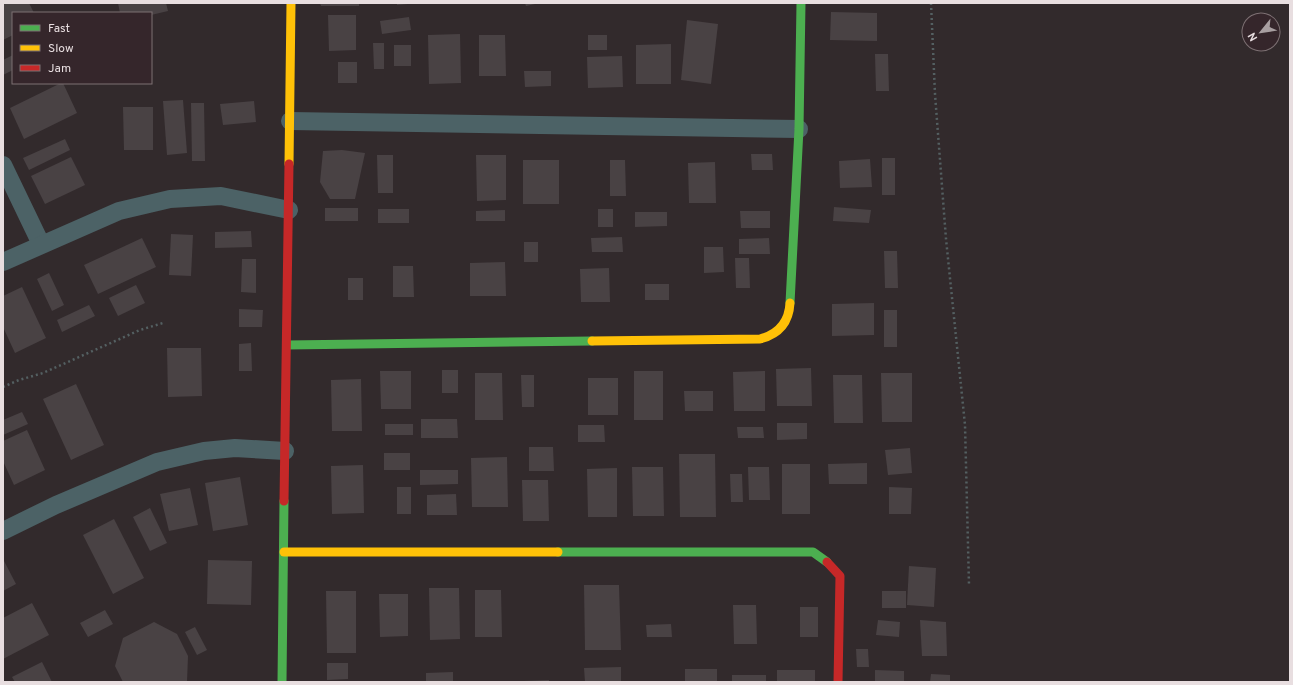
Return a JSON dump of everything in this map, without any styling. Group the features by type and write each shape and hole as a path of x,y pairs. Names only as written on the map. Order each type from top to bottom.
{"street":[{"path":"282,682 292,3"},
{"path":"287,346 760,339 772,336 781,328 790,311 799,129 800,3"},
{"path":"290,121 799,129"},
{"path":"3,165 41,244"},
{"path":"3,262 119,210 170,199 221,196 288,210"},
{"path":"3,531 56,505 157,462 204,451 235,448 286,451"},
{"path":"284,552 813,552 832,564 840,576 838,682"}],"path":[{"path":"931,3 935,94 946,239 965,425 969,585"},
{"path":"3,387 19,380 43,373 140,330 163,323"}],"building":[{"path":"3,3 29,3 34,12 12,12 12,36 3,40"},
{"path":"118,3 166,3 168,11 152,15 152,12 120,12"},
{"path":"320,3 359,3 359,6 321,6"},
{"path":"397,3 408,3 408,4 397,5"},
{"path":"525,3 535,3 535,4 526,6"},
{"path":"831,12 877,13 877,41 830,40"},
{"path":"328,15 356,15 356,50 329,51"},
{"path":"409,17 411,30 382,34 380,21"},
{"path":"687,20 718,24 711,84 681,80"},
{"path":"460,34 461,83 429,84 428,35"},
{"path":"479,35 505,35 506,76 479,76"},
{"path":"588,35 607,35 607,50 588,50"},
{"path":"373,43 384,43 384,69 374,69"},
{"path":"671,44 671,84 636,84 636,45"},
{"path":"394,45 411,45 411,66 394,66"},
{"path":"875,54 888,54 889,91 876,91"},
{"path":"12,56 12,70 3,75 3,60"},
{"path":"622,56 623,87 588,88 587,57"},
{"path":"338,62 357,62 357,83 338,83"},
{"path":"524,71 551,71 551,86 525,87"},
{"path":"59,84 63,84 77,113 24,139 10,108"},
{"path":"183,100 187,153 167,155 163,101"},
{"path":"254,101 256,122 223,125 220,104"},
{"path":"191,103 204,103 205,161 192,161"},
{"path":"123,107 153,107 153,150 124,150"},
{"path":"65,139 70,150 29,170 23,158"},
{"path":"342,150 365,153 355,199 330,199 320,182 323,151"},
{"path":"751,154 772,154 773,170 752,170"},
{"path":"377,155 393,155 393,193 378,193"},
{"path":"476,155 506,155 506,200 477,201"},
{"path":"71,157 85,185 45,204 31,176"},
{"path":"882,158 895,158 895,195 882,195"},
{"path":"870,159 872,187 840,188 839,161"},
{"path":"523,160 559,160 559,204 523,204"},
{"path":"610,160 625,160 626,196 610,196"},
{"path":"715,162 716,203 689,203 688,163"},
{"path":"834,207 871,210 869,223 833,221"},
{"path":"325,208 358,208 358,221 325,221"},
{"path":"378,209 409,209 409,223 378,223"},
{"path":"598,209 613,209 613,227 598,227"},
{"path":"505,210 505,221 476,221 476,211"},
{"path":"740,211 770,211 770,228 741,228"},
{"path":"635,212 667,212 667,226 635,227"},
{"path":"251,231 252,247 215,248 215,232"},
{"path":"171,234 193,235 191,276 169,275"},
{"path":"622,237 623,252 592,252 591,238"},
{"path":"142,238 156,267 98,294 84,265"},
{"path":"769,238 770,254 739,254 739,239"},
{"path":"524,242 538,242 538,262 524,262"},
{"path":"704,247 723,247 724,272 704,273"},
{"path":"884,251 897,251 898,288 885,288"},
{"path":"735,258 749,258 750,288 736,288"},
{"path":"242,259 256,259 256,293 241,292"},
{"path":"505,262 506,296 470,296 470,263"},
{"path":"393,266 413,266 414,297 393,297"},
{"path":"609,268 610,302 581,302 580,269"},
{"path":"49,273 64,305 52,311 37,279"},
{"path":"348,278 363,278 363,300 348,300"},
{"path":"645,284 669,284 669,300 645,300"},
{"path":"136,285 145,303 118,316 109,298"},
{"path":"22,287 46,338 15,353 3,327 3,296"},
{"path":"874,303 874,335 832,336 832,304"},
{"path":"89,305 95,316 62,332 57,320"},
{"path":"239,309 263,310 262,327 239,327"},
{"path":"884,310 897,310 897,347 884,347"},
{"path":"251,343 252,371 239,371 239,344"},
{"path":"167,348 201,348 202,396 168,397"},
{"path":"811,368 812,406 777,406 776,369"},
{"path":"442,370 458,370 458,393 442,393"},
{"path":"380,371 411,371 411,409 381,409"},
{"path":"634,371 663,371 663,420 634,420"},
{"path":"765,371 765,411 734,411 733,372"},
{"path":"475,373 502,373 503,420 475,420"},
{"path":"881,373 912,373 912,422 882,422"},
{"path":"521,375 534,375 534,407 522,407"},
{"path":"833,375 862,375 863,423 834,423"},
{"path":"588,378 618,378 618,415 588,415"},
{"path":"361,379 362,431 332,431 331,380"},
{"path":"76,384 104,445 71,460 43,399"},
{"path":"684,391 713,391 713,411 685,411"},
{"path":"22,412 28,424 3,435 3,420"},
{"path":"421,419 457,419 458,438 421,438"},
{"path":"777,423 807,423 807,439 777,440"},
{"path":"385,424 413,424 413,435 385,435"},
{"path":"578,425 604,425 605,442 578,442"},
{"path":"737,427 763,427 764,438 738,438"},
{"path":"27,430 45,470 14,485 3,461 3,441"},
{"path":"529,447 553,447 554,471 529,471"},
{"path":"910,448 912,473 888,475 885,450"},
{"path":"384,453 410,453 410,470 384,470"},
{"path":"679,454 715,454 716,517 680,517"},
{"path":"507,457 508,507 472,507 471,458"},
{"path":"867,463 867,484 829,484 828,464"},
{"path":"782,464 810,464 810,514 782,514"},
{"path":"363,465 364,513 332,514 331,466"},
{"path":"632,467 663,467 664,516 633,516"},
{"path":"748,467 769,467 770,500 749,500"},
{"path":"617,468 617,517 588,517 587,469"},
{"path":"420,470 458,470 458,484 420,485"},
{"path":"730,474 742,474 743,502 731,502"},
{"path":"240,477 248,525 213,531 205,483"},
{"path":"522,480 548,480 549,521 523,521"},
{"path":"397,487 411,487 411,514 397,514"},
{"path":"889,487 912,488 911,514 889,514"},
{"path":"190,488 198,525 169,531 160,494"},
{"path":"456,494 457,515 427,515 427,495"},
{"path":"150,508 167,543 150,551 133,517"},
{"path":"114,519 144,578 113,594 83,535"},
{"path":"3,559 16,584 3,591"},
{"path":"208,560 252,561 251,605 207,604"},
{"path":"909,566 936,568 934,607 907,605"},
{"path":"584,585 619,585 621,650 585,650"},
{"path":"429,588 459,588 460,639 430,640"},
{"path":"475,590 501,590 502,637 475,637"},
{"path":"326,591 356,591 356,653 327,653"},
{"path":"882,591 906,591 906,608 882,608"},
{"path":"379,594 408,594 408,636 380,637"},
{"path":"32,603 49,635 3,659 3,618"},
{"path":"733,605 756,605 757,644 734,644"},
{"path":"800,607 818,607 818,637 800,637"},
{"path":"105,610 113,624 88,637 80,623"},
{"path":"878,620 900,622 899,637 876,635"},
{"path":"920,620 946,622 947,656 922,656"},
{"path":"154,622 177,634 188,656 187,682 123,682 115,666 123,638"},
{"path":"671,624 672,637 647,637 646,625"},
{"path":"195,627 207,650 197,655 185,632"},
{"path":"856,649 868,649 869,667 857,667"},
{"path":"42,662 52,682 15,682 12,677"},
{"path":"327,663 348,663 348,679 327,680"},
{"path":"621,667 621,682 585,682 584,668"},
{"path":"685,669 717,669 717,682 685,682"},
{"path":"777,670 815,670 815,682 777,682"},
{"path":"875,670 904,671 904,682 875,682"},
{"path":"453,672 453,682 426,682 426,673"},
{"path":"931,674 950,675 950,682 930,682"},
{"path":"732,675 766,675 766,682 732,682"},
{"path":"549,680 549,682 523,682 523,681"}],"traffic: fast":[{"path":"790,303 799,129 801,3"},
{"path":"287,345 592,341"},
{"path":"282,682 284,501"},
{"path":"558,552 813,552 827,562"}],"traffic: slow":[{"path":"289,164 291,3"},
{"path":"592,341 760,339 773,334 782,326 788,316 790,303"},
{"path":"284,552 558,552"}],"traffic: jam":[{"path":"284,501 289,164"},
{"path":"827,562 840,576 838,682"}]}
